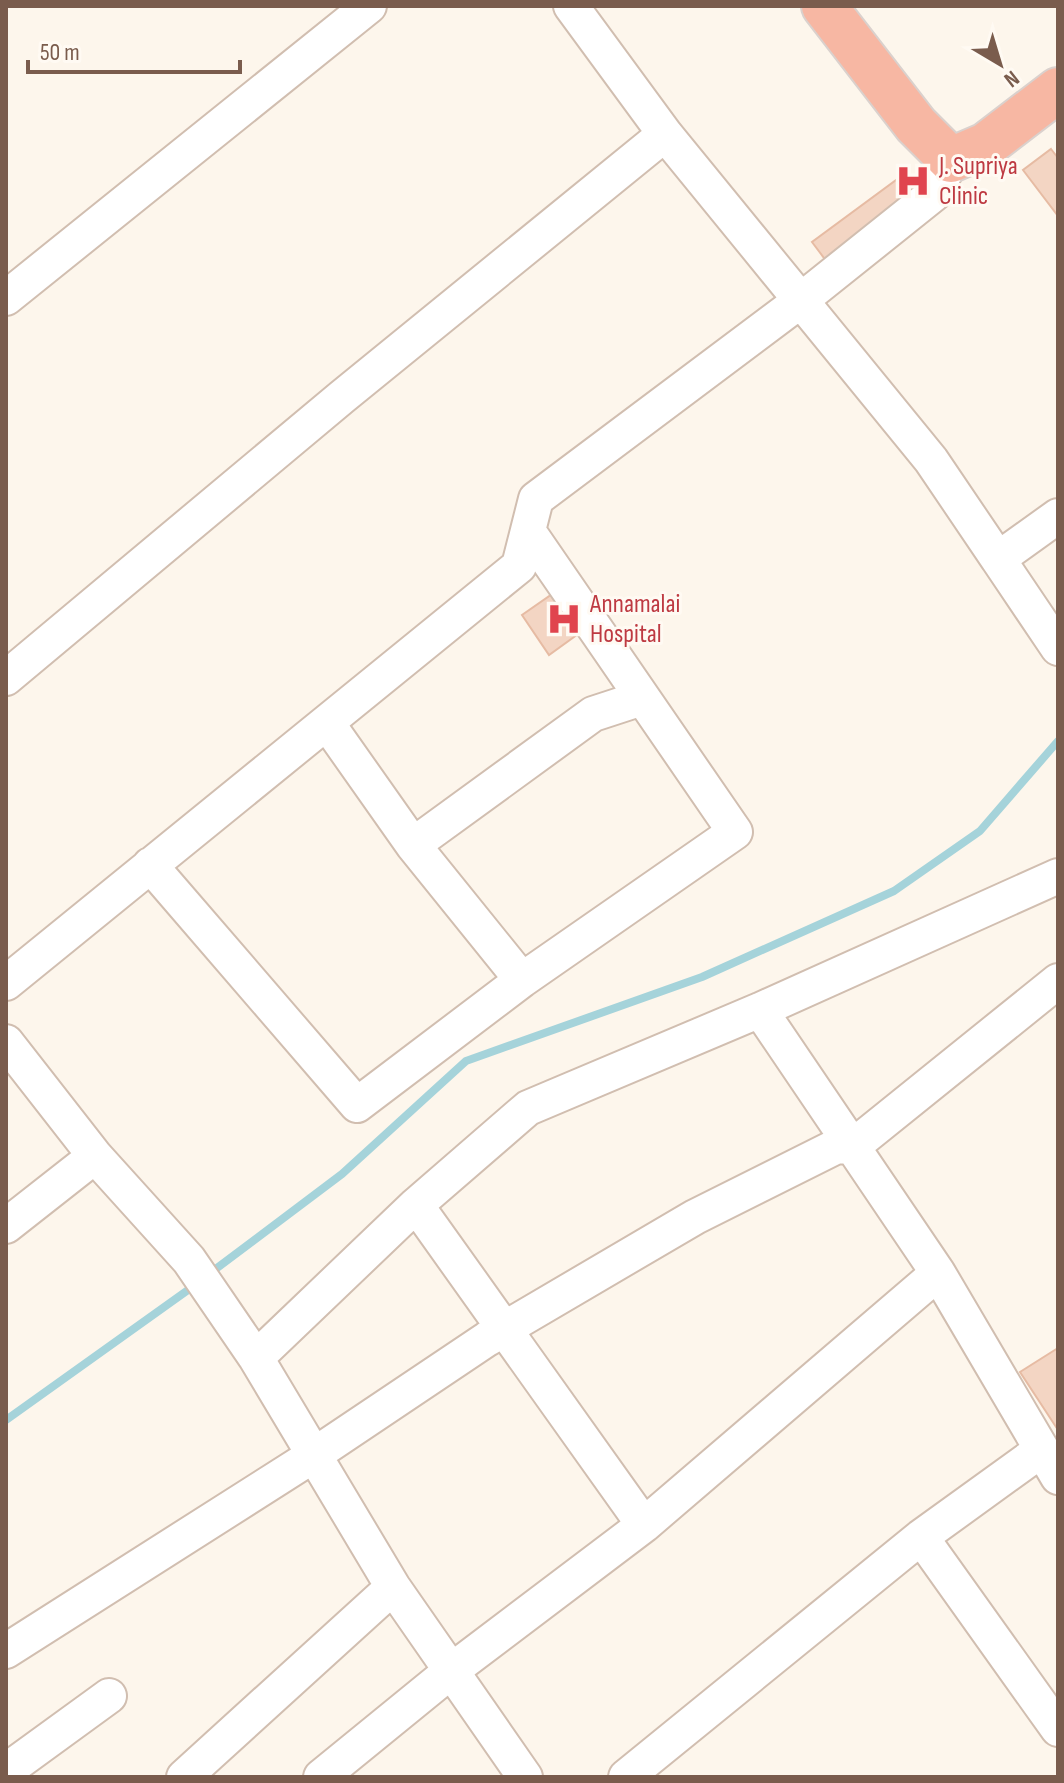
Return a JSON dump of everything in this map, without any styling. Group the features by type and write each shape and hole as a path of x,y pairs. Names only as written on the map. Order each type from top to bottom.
{"highway":[{"path":"824,6 916,125 951,160 986,145 1058,90"}],"street":[{"path":"6,298 369,6"},
{"path":"571,6 665,134 931,460 1058,648"},
{"path":"6,678 342,397 665,134"},
{"path":"6,983 519,566 536,499 800,301 935,193 951,160"},
{"path":"998,559 1058,516"},
{"path":"150,865 357,1105 522,980 735,832 528,531"},
{"path":"413,845 593,714 642,698"},
{"path":"327,723 413,845 522,980"},
{"path":"256,1358 416,1205 528,1108 760,1010 1058,876"},
{"path":"6,1651 314,1455 487,1339 695,1217 837,1146 852,1147 1058,981"},
{"path":"626,1777 921,1537 1049,1464 938,1273 760,1010"},
{"path":"6,1042 95,1156 189,1260 256,1358 393,1587 525,1777"},
{"path":"6,1226 95,1156"},
{"path":"416,1205 644,1525"},
{"path":"321,1777 451,1671 644,1525 938,1273"},
{"path":"921,1537 1058,1729"},
{"path":"184,1777 393,1587"},
{"path":"6,1771 109,1696"}],"building":[{"path":"1051,149 1058,158 1058,216 1023,170"},
{"path":"907,172 921,192 827,262 812,242"},
{"path":"558,590 585,629 549,655 522,615"},
{"path":"1058,1348 1058,1430 1020,1372"}],"waterway":[{"path":"209,1274 342,1174 466,1061 702,977 894,891 980,831 1058,741"},
{"path":"6,1420 195,1285"}],"place":[{"name":"J. Supriya Clinic","path":"913,181"},
{"name":"Annamalai Hospital","path":"564,619"}]}
